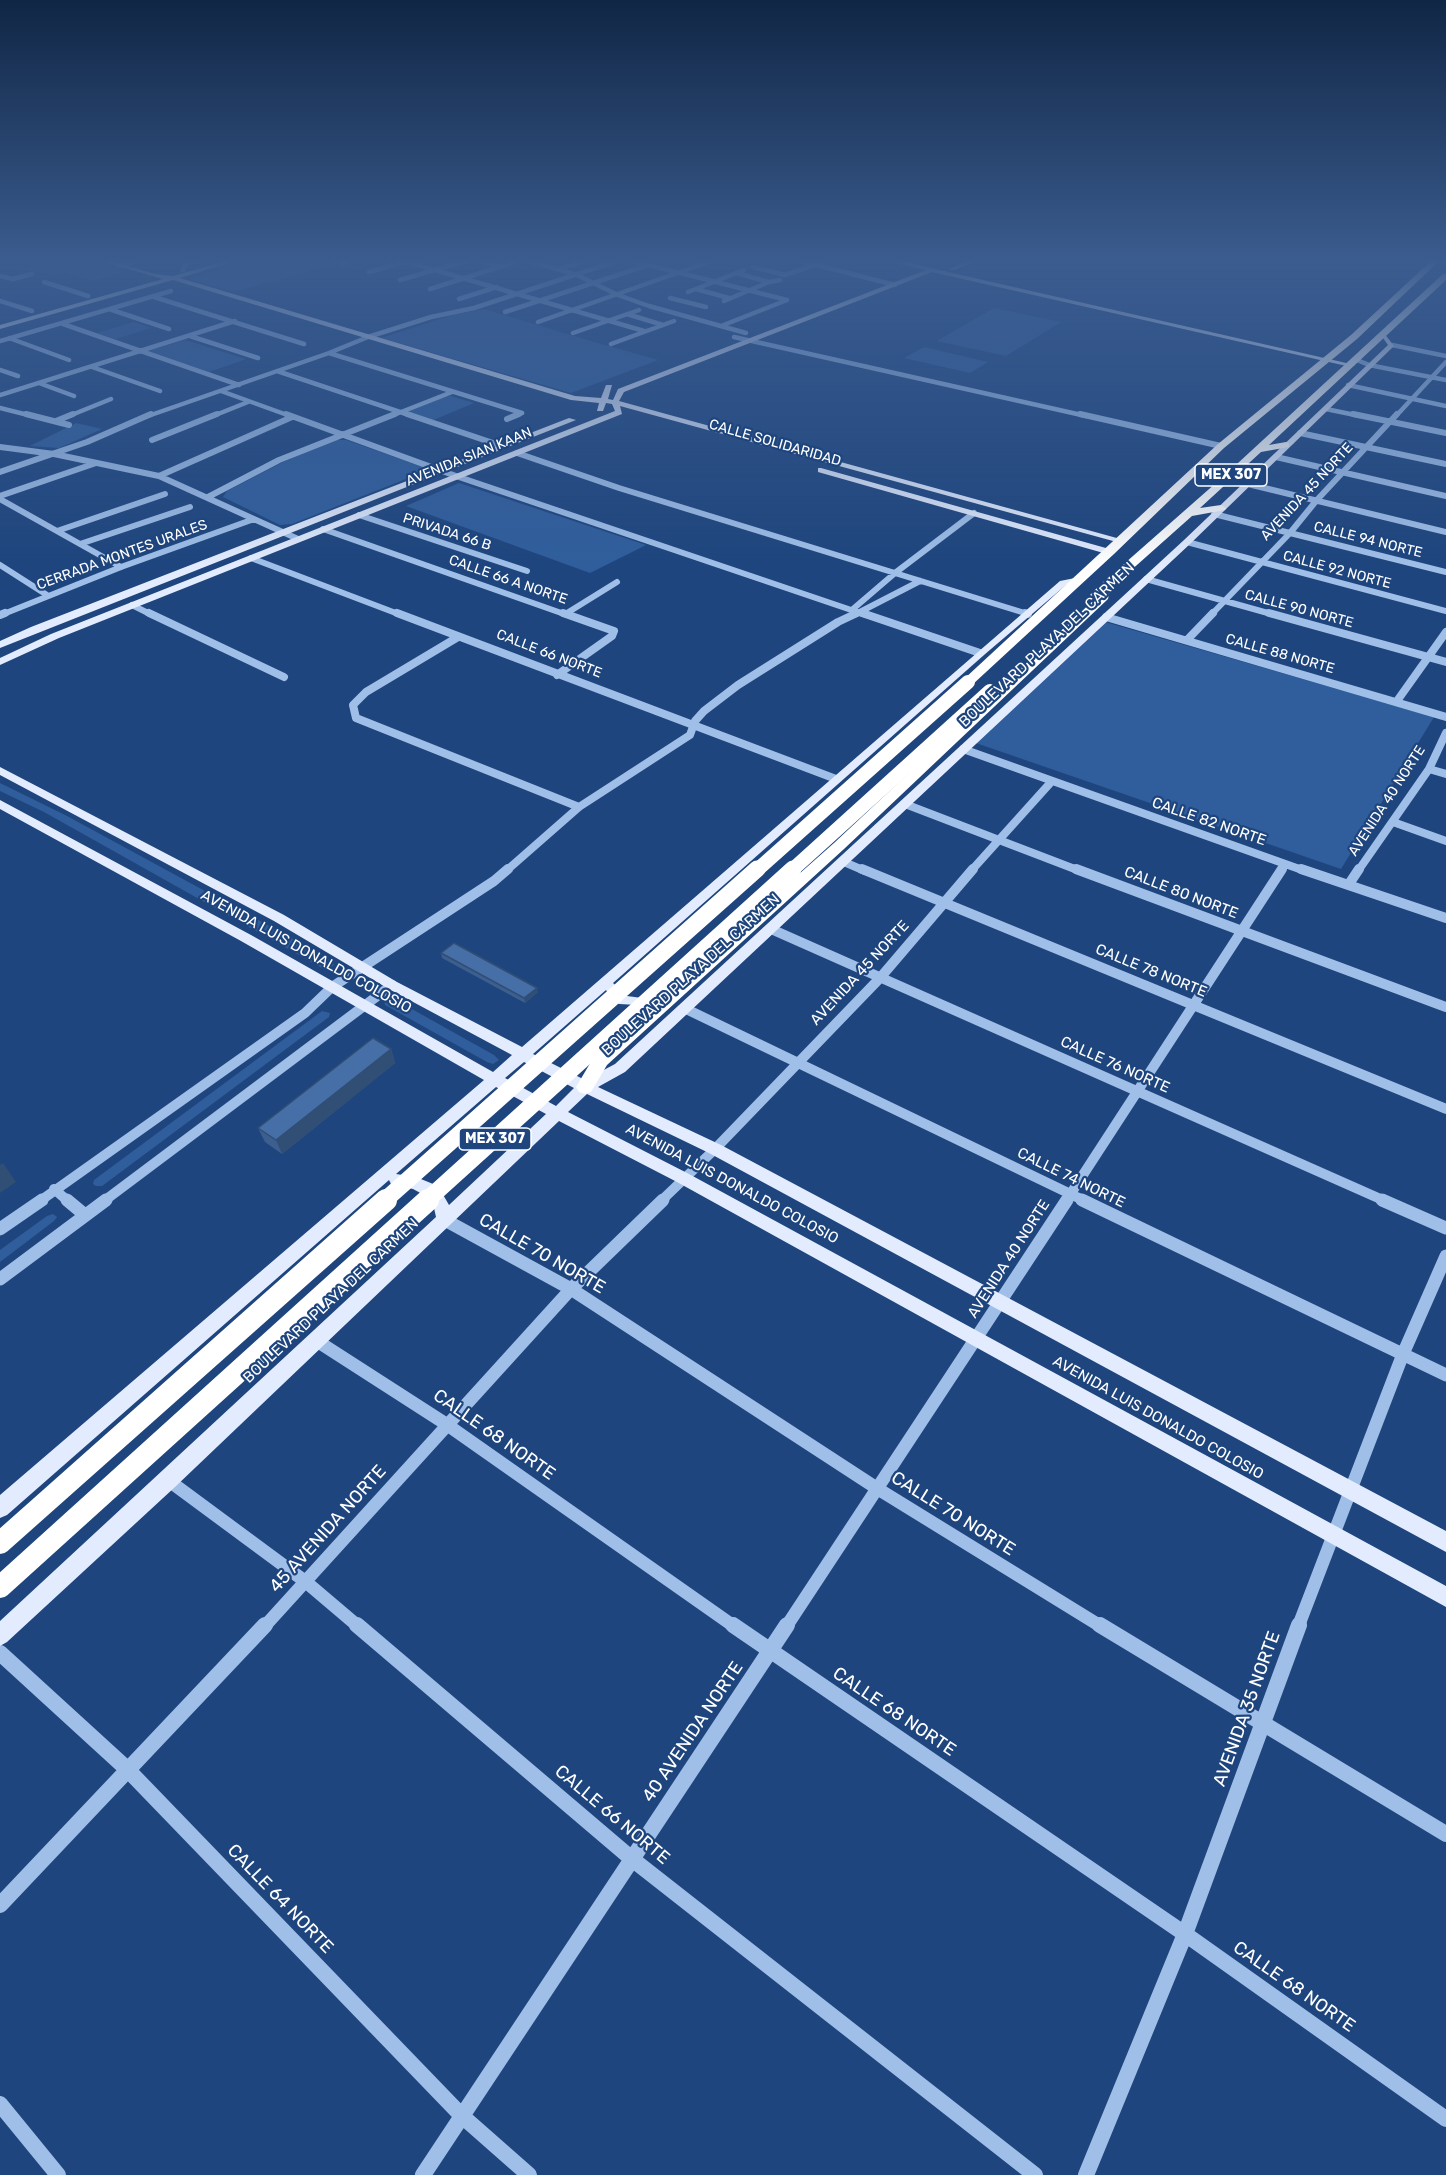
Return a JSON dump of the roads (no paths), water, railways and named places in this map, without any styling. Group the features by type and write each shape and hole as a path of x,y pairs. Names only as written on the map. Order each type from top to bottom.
{"highway":[{"name":"MEX 307","path":"0,1543 968,682 1121,542 1221,446 1321,362"},
{"name":"MEX 307","path":"0,1587 1353,362"},
{"path":"1324,388 1348,385"},
{"path":"1258,450 1286,445"},
{"path":"1187,513 1217,511"},
{"path":"585,1088 601,1060 838,846 1104,597 1104,587"}],"main road":[{"name":"CALLE SOLIDARIDAD","path":"431,362 581,407 615,402 1121,542"},
{"name":"CALLE SOLIDARIDAD","path":"454,362 695,434"},
{"path":"619,412 615,402 621,391 695,362"},
{"name":"BOULEVARD PLAYA DEL CARMEN","path":"0,1635 585,1088 620,1068 844,862 1187,542 1372,362"},
{"path":"574,398 661,366"},
{"path":"602,405 609,387"},
{"name":"AVENIDA SIAN KAAN","path":"0,645 35,628 602,405"},
{"name":"AVENIDA SIAN KAAN","path":"0,662 55,636 619,412"},
{"name":"CALLE SOLIDARIDAD","path":"817,469 1110,552"},
{"path":"974,513 987,505"},
{"path":"1002,521 1014,513"},
{"name":"BOULEVARD PLAYA DEL CARMEN","path":"0,1509 980,653 1064,583 1082,578"},
{"name":"AVENIDA LUIS DONALDO COLOSIO","path":"0,770 279,918 364,966 392,985 585,1088 715,1149 1446,1542"},
{"name":"AVENIDA LUIS DONALDO COLOSIO","path":"0,804 558,1114 683,1178 1446,1597"},
{"path":"609,978 611,987 624,1001 650,1004 670,998"},
{"path":"375,1183 394,1180 416,1183 432,1191 442,1206 446,1220"}],"street":[{"path":"0,395 106,362"},
{"path":"173,362 239,385"},
{"path":"0,472 54,454 152,414 302,362"},
{"path":"359,362 522,413 507,419"},
{"path":"846,362 1221,446"},
{"path":"1356,362 1446,380"},
{"name":"AVENIDA 45 NORTE","path":"1187,640 1290,533 1342,472 1446,362"},
{"path":"92,367 160,391"},
{"path":"0,370 18,376"},
{"path":"277,371 502,446"},
{"path":"39,383 74,396"},
{"path":"1348,385 1446,406"},
{"path":"221,391 439,471 980,653"},
{"path":"208,497 279,460 452,392"},
{"path":"55,422 111,399"},
{"path":"152,440 248,402"},
{"path":"0,408 69,424"},
{"path":"1326,409 1446,433"},
{"path":"159,476 292,417"},
{"path":"1300,433 1446,464"},
{"path":"0,447 99,462 159,476 298,540"},
{"path":"517,453 619,488 1028,614"},
{"path":"1276,457 1446,496"},
{"path":"0,497 99,462"},
{"path":"1248,484 1446,532"},
{"path":"57,531 165,494"},
{"path":"0,497 121,567"},
{"path":"80,544 190,507"},
{"name":"CALLE 94 NORTE","path":"1217,511 1290,533 1446,572"},
{"path":"857,611 895,573 974,513"},
{"name":"PRIVADA 66 B","path":"359,515 527,571"},
{"name":"CERRADA MONTES URALES","path":"0,615 121,567 254,519"},
{"name":"CALLE 66 A NORTE","path":"323,529 567,613 614,632 615,634 557,675"},
{"name":"CALLE 92 NORTE","path":"1187,542 1446,611"},
{"name":"CALLE 66 NORTE","path":"251,558 693,727 836,779"},
{"path":"0,565 47,595"},
{"name":"CALLE 90 NORTE","path":"1146,579 1446,662"},
{"path":"0,1229 305,1013 332,987 494,881 552,833 579,807 690,735 695,721 704,711 738,685 857,611 920,581"},
{"path":"567,613 617,582"},
{"path":"132,606 284,677"},
{"name":"CALLE 88 NORTE","path":"1106,616 1397,700 1446,717"},
{"path":"1397,700 1446,632"},
{"path":"458,638 366,692 353,705 356,718 579,807"},
{"name":"AVENIDA 40 NORTE","path":"1349,884 1429,769 1446,733"},
{"name":"CALLE 82 NORTE","path":"963,749 1285,864 1446,918"},
{"path":"1429,769 1446,774"},
{"name":"AVENIDA 45 NORTE","path":"683,1178 715,1149 880,978 943,902 1052,781"},
{"name":"CALLE 80 NORTE","path":"905,804 1240,932 1446,1007"},
{"path":"1393,822 1446,841"},
{"name":"CALLE 78 NORTE","path":"844,862 1446,1109"},
{"name":"AVENIDA 40 NORTE","path":"976,1340 1285,864"},
{"name":"CALLE 76 NORTE","path":"771,929 1446,1228"},
{"path":"0,1279 392,985"},
{"name":"CALLE 74 NORTE","path":"684,1008 1446,1375"},
{"name":"45 AVENIDA NORTE","path":"0,1905 306,1582 446,1424 571,1289 683,1178"},
{"path":"54,1190 85,1215"},
{"name":"CALLE 70 NORTE","path":"446,1220 571,1289 878,1489 1262,1725 1446,1834"},
{"name":"AVENIDA 35 NORTE","path":"1086,2175 1185,1934 1332,1535 1403,1354 1446,1256"},
{"name":"40 AVENIDA NORTE","path":"423,2175 976,1340"},
{"name":"CALLE 68 NORTE","path":"317,1341 446,1424 770,1651 1185,1934 1446,2119"},
{"name":"CALLE 66 NORTE","path":"168,1480 306,1582 632,1859 1035,2175"},
{"name":"CALLE 64 NORTE","path":"0,1653 127,1769 462,2116 529,2175"},
{"path":"0,2104 58,2175"}]}
